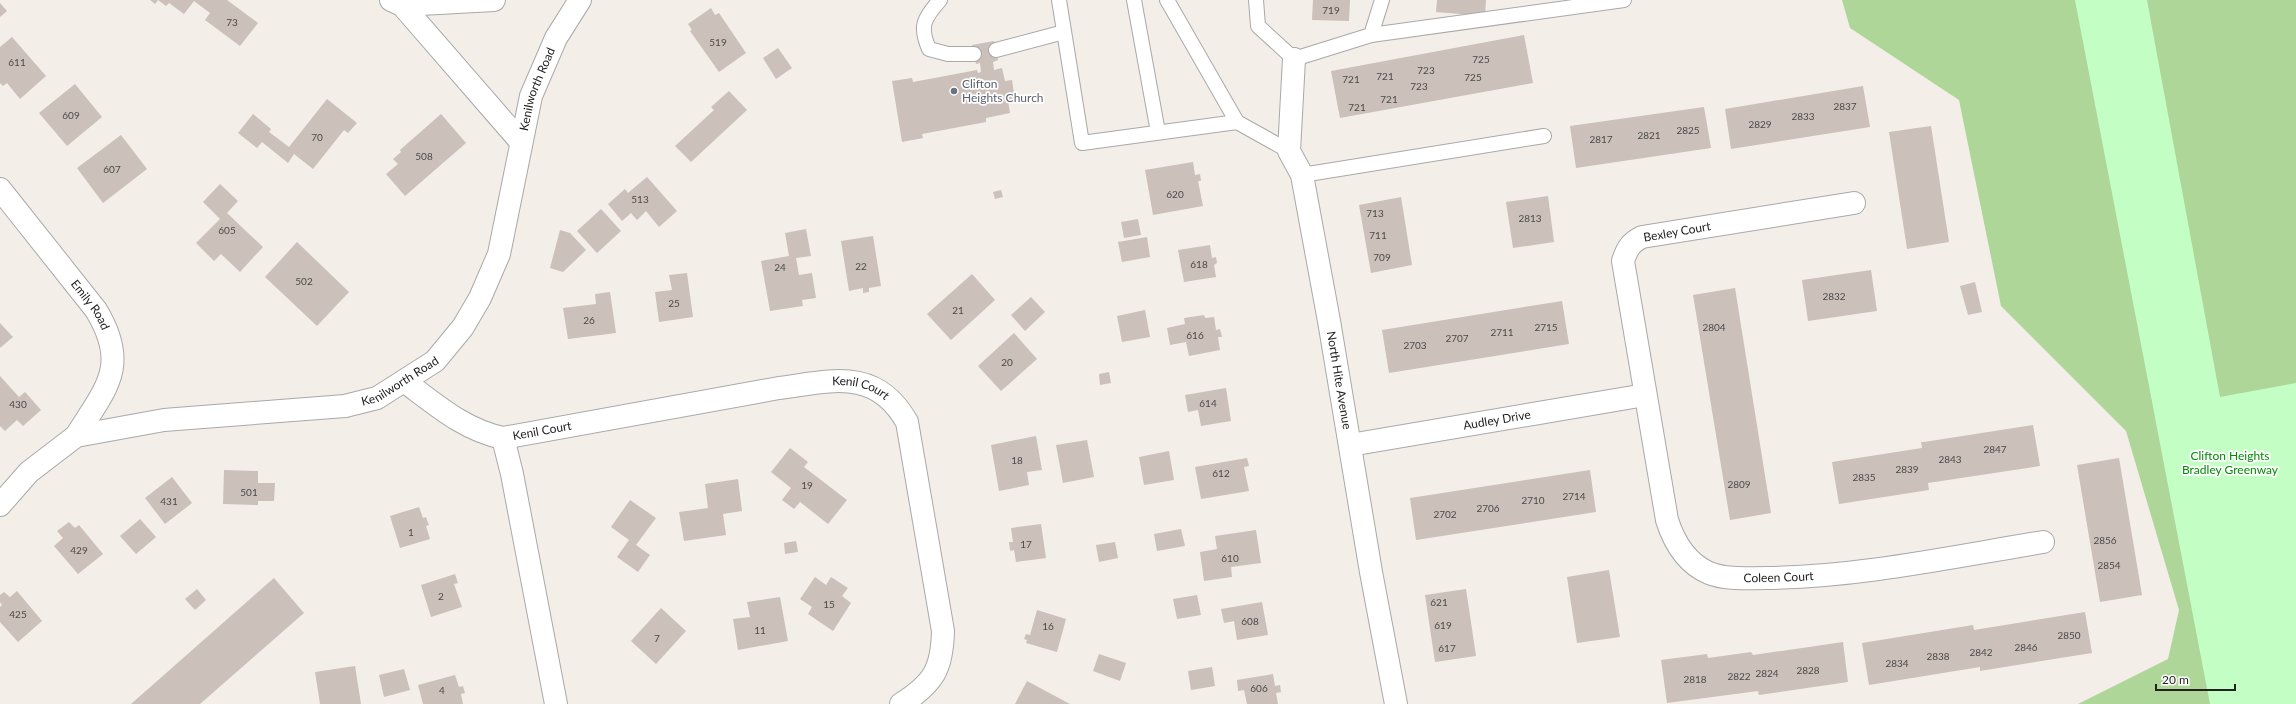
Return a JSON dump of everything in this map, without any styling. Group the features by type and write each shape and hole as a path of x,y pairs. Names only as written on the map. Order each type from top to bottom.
{"street":[{"path":"396,3 494,0"},
{"name":"Kenilworth Road","path":"0,505 29,472 76,436 164,420 345,406 377,398 435,361 463,326 480,298 498,254 531,96 556,38 580,0"},
{"path":"396,3 521,142"},
{"path":"1289,151 1294,59"},
{"name":"North Hite Avenue","path":"1289,151 1302,174 1396,704"},
{"name":"Emily Road","path":"0,189 96,310 109,335 113,348 113,366 107,386 76,436"},
{"name":"Bexley Court","path":"1645,395 1623,261 1627,248 1632,242 1642,237 1854,203"},
{"name":"Kenil Court","path":"404,381 462,423 483,434 503,438 824,382 857,382 870,385 886,394 899,408 907,422 911,436 943,631 942,653 930,682 921,692 901,704"},
{"name":"Audley Drive","path":"1350,445 1645,395"},
{"name":"Coleen Court","path":"1645,395 1666,520 1674,540 1688,559 1709,573 1733,578 1827,575 2043,542"},
{"name":"Kenil Court","path":"503,438 512,474 556,704"}],"lane":[{"path":"940,0 926,16 923,34 928,49 948,54 974,54"},
{"path":"1059,0 1082,143 1237,122"},
{"path":"1134,0 1158,132"},
{"path":"1167,0 1237,122 1289,151"},
{"path":"1256,0 1258,26 1294,59 1371,35 1624,0"},
{"path":"1371,35 1382,0"},
{"path":"996,50 1064,32"},
{"path":"1302,174 1544,136"}],"green space":[{"path":"1842,0 2296,0 2296,704 2078,704 2168,659 2179,610 2126,431 2001,306 1959,100 1850,28"},
{"name":"Clifton Heights Bradley Greenway","path":"2075,0 2147,0 2220,397 2296,383 2296,704 2210,704"}],"building":[{"path":"150,0 158,0 155,4"},
{"path":"158,0 227,0 258,23 240,46 205,20 210,13 194,1 184,14 169,3 166,6"},
{"path":"1313,0 1350,0 1349,21 1312,20"},
{"path":"1437,0 1486,0 1485,16 1436,12"},
{"path":"0,3 7,11 0,17"},
{"path":"711,8 715,15 719,13 746,53 719,72 690,31 692,30 688,24"},
{"path":"1524,35 1533,83 1340,118 1331,71"},
{"path":"12,37 46,76 20,99 7,83 3,86 0,83 0,47"},
{"name":"Clifton Heights Church","path":"994,41 998,60 993,62 994,70 1002,68 1005,81 1012,80 1015,100 1008,101 1010,113 986,118 986,122 922,134 923,138 902,142 892,81 912,78 913,82 977,70 978,73 981,72 980,63 976,64 972,45"},
{"path":"778,48 792,68 776,79 763,58"},
{"path":"75,84 102,117 67,146 39,113"},
{"path":"1863,86 1870,127 1731,149 1725,109"},
{"path":"729,91 747,110 691,162 675,146 714,110 711,107"},
{"path":"327,99 357,123 348,133 344,130 313,169 294,154 288,163 262,142 257,148 238,133 253,114 271,129 269,132 289,147"},
{"path":"1704,107 1711,148 1576,168 1570,126"},
{"path":"441,114 466,143 405,196 386,174 398,164 393,159 401,152 400,150"},
{"path":"1931,126 1949,242 1907,249 1889,132"},
{"path":"121,135 147,169 103,203 77,168"},
{"path":"1193,162 1195,175 1200,174 1201,181 1198,181 1203,206 1153,215 1145,170"},
{"path":"647,177 677,211 659,227 646,211 637,220 631,213 622,221 608,204 625,189 628,193"},
{"path":"220,184 238,201 227,213 263,247 240,272 221,254 214,261 196,243 220,219 203,202"},
{"path":"1001,190 1003,197 995,199 993,192"},
{"path":"1548,196 1554,242 1513,248 1506,202"},
{"path":"1401,197 1412,265 1371,273 1359,205"},
{"path":"601,209 621,231 597,253 577,231"},
{"path":"1138,219 1141,235 1124,238 1121,222"},
{"path":"806,229 811,256 796,258 799,275 812,273 816,298 802,300 803,306 770,311 761,261 789,256 785,233"},
{"path":"560,230 570,233 586,250 563,272 550,268"},
{"path":"873,236 881,286 869,288 869,292 863,293 863,288 849,291 841,241"},
{"path":"1147,237 1150,257 1122,262 1118,242"},
{"path":"297,242 349,292 317,326 265,277"},
{"path":"1210,245 1212,258 1216,257 1217,263 1214,265 1216,277 1184,282 1178,250"},
{"path":"1871,270 1877,311 1808,321 1802,280"},
{"path":"687,273 693,317 659,322 655,292 672,290 669,275"},
{"path":"972,274 995,300 951,340 927,314"},
{"path":"1975,282 1982,312 1968,315 1960,286"},
{"path":"1735,288 1771,513 1730,520 1693,295"},
{"path":"610,292 616,333 568,339 563,308 596,304 595,294"},
{"path":"1031,297 1045,312 1025,331 1011,315"},
{"path":"1562,301 1569,344 1389,373 1382,330"},
{"path":"1145,310 1150,337 1122,342 1117,316"},
{"path":"1204,315 1205,318 1214,317 1216,330 1220,329 1222,337 1218,337 1220,350 1189,356 1186,342 1170,345 1167,328 1185,324 1184,318"},
{"path":"0,323 13,337 0,348"},
{"path":"1014,333 1037,359 1001,391 978,366"},
{"path":"1109,372 1111,383 1100,385 1099,374"},
{"path":"0,376 19,397 25,392 41,410 23,426 17,420 5,431 0,426"},
{"path":"1226,388 1231,421 1201,426 1198,410 1188,412 1185,395"},
{"path":"2033,425 2040,466 1928,483 1929,490 1839,504 1832,462 1922,448 1921,442"},
{"path":"1036,436 1042,470 1027,472 1029,485 999,491 991,445"},
{"path":"1087,440 1094,477 1063,483 1056,445"},
{"path":"790,448 808,462 804,467 847,500 828,524 800,502 794,509 782,500 791,488 771,472"},
{"path":"1169,451 1174,480 1144,485 1139,457"},
{"path":"1247,458 1249,466 1244,467 1249,491 1201,499 1195,467"},
{"path":"2119,458 2142,595 2100,602 2077,465"},
{"path":"224,470 258,471 258,483 275,483 274,501 258,501 258,505 223,504"},
{"path":"1590,470 1596,512 1416,540 1410,498"},
{"path":"172,477 192,503 165,524 145,498"},
{"path":"738,479 742,511 723,514 726,535 684,541 679,512 708,508 705,484"},
{"path":"630,500 656,518 636,545 650,555 638,572 617,557 629,540 611,527"},
{"path":"419,507 423,518 426,517 429,525 426,526 430,539 400,548 390,516"},
{"path":"140,519 156,537 136,554 120,536"},
{"path":"69,522 75,528 79,525 103,554 78,574 54,546 63,538 57,531"},
{"path":"1041,524 1046,558 1016,562 1014,550 1010,551 1009,542 1013,542 1011,528"},
{"path":"1181,529 1185,546 1157,551 1154,534"},
{"path":"1256,530 1261,563 1231,567 1232,577 1204,581 1200,552 1217,549 1215,536"},
{"path":"796,541 798,552 785,554 784,543"},
{"path":"1115,542 1118,558 1099,562 1096,545"},
{"path":"1609,570 1620,637 1577,643 1567,577"},
{"path":"455,574 458,583 454,584 462,607 431,617 421,585"},
{"path":"815,577 826,585 831,577 848,588 842,596 851,603 833,631 808,614 812,607 800,599"},
{"path":"274,578 304,613 200,704 131,704"},
{"path":"197,589 206,600 195,610 185,599"},
{"path":"1466,589 1476,656 1435,662 1425,595"},
{"path":"17,591 42,621 18,642 0,622 0,607 2,605 0,602 0,595 4,592 10,597"},
{"path":"1197,595 1201,615 1177,619 1173,599"},
{"path":"780,597 788,641 738,650 733,619 750,617 747,602"},
{"path":"1262,602 1268,635 1237,640 1234,621 1224,623 1221,609"},
{"path":"661,608 686,631 656,664 631,641"},
{"path":"1037,610 1066,619 1057,652 1026,643 1027,640 1024,639 1026,634 1030,635"},
{"path":"2085,612 2092,653 1980,671 1980,667 1869,685 1862,643 1973,625 1974,630"},
{"path":"1843,642 1848,682 1759,695 1758,691 1667,703 1661,660 1707,654 1708,658 1751,652 1753,655"},
{"path":"1099,654 1126,663 1120,681 1093,671"},
{"path":"355,666 361,704 320,704 315,672"},
{"path":"1212,667 1215,686 1191,690 1188,671"},
{"path":"404,669 410,690 384,697 379,675"},
{"path":"1273,674 1275,686 1280,685 1281,692 1276,693 1278,704 1247,704 1244,690 1238,691 1237,680"},
{"path":"455,675 459,687 463,686 465,693 461,694 463,704 423,704 418,685"},
{"path":"1027,681 1070,704 1015,704"}],"place":[{"name":"Clifton Heights Church","path":"954,91"}]}
